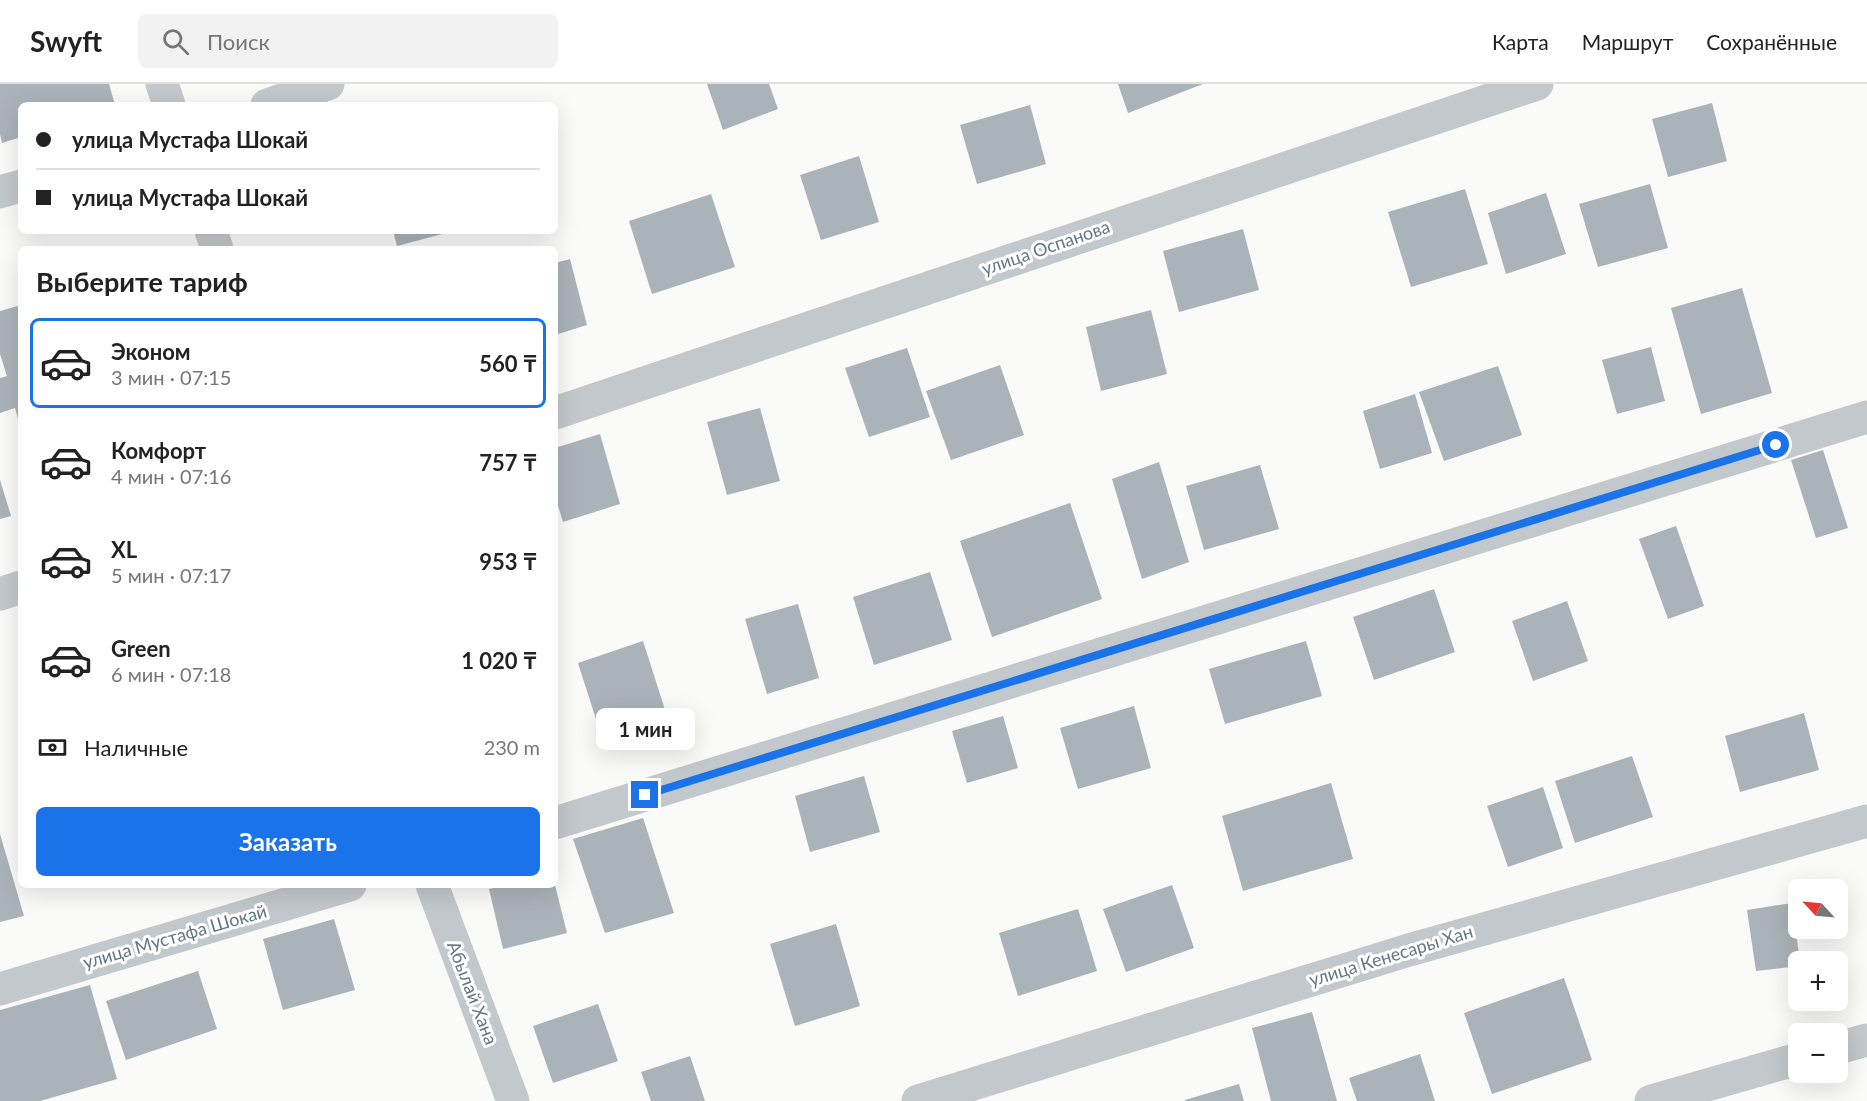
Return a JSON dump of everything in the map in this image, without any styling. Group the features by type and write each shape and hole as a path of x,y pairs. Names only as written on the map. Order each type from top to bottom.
{"street":[{"path":"162,84 168,102"},
{"path":"276,102 328,84"},
{"name":"улица Оспанова","path":"558,412 1537,84"},
{"path":"0,192 18,187"},
{"path":"558,822 1867,417"},
{"path":"0,594 18,588"},
{"name":"улица Кенесары Хан","path":"918,1101 1409,950 1867,821"},
{"name":"улица Мустафа Шокай","path":"0,989 340,888"},
{"name":"Абылай Хана","path":"433,888 513,1101"},
{"path":"1848,1045 1867,1040"},
{"path":"1650,1101 1788,1062"}],"building":[{"path":"0,84 109,84 114,102 18,102 18,138 2,143"},
{"path":"707,84 769,84 778,109 723,130"},
{"path":"1118,84 1203,84 1128,113"},
{"path":"1712,103 1727,161 1668,177 1652,119"},
{"path":"1030,105 1046,164 977,184 960,125"},
{"path":"859,156 879,222 821,240 800,175"},
{"path":"1650,184 1668,248 1598,267 1579,204"},
{"path":"1465,189 1488,264 1411,287 1388,212"},
{"path":"1546,193 1566,254 1506,274 1488,213"},
{"path":"711,194 735,267 652,294 629,221"},
{"path":"1243,229 1259,290 1179,312 1163,251"},
{"path":"394,234 442,234 397,246"},
{"path":"570,259 587,325 558,334 558,262"},
{"path":"1742,288 1772,393 1701,414 1671,308"},
{"path":"18,306 18,419 15,408 0,413 0,378 7,376 0,354 0,311"},
{"path":"1151,310 1167,374 1101,391 1086,327"},
{"path":"1651,347 1665,401 1617,414 1602,360"},
{"path":"907,348 930,417 869,437 845,368"},
{"path":"1000,365 1024,435 951,460 926,391"},
{"path":"1498,366 1522,435 1444,461 1419,392"},
{"path":"1415,394 1432,453 1380,469 1363,411"},
{"path":"760,408 780,481 727,495 707,422"},
{"path":"600,434 620,504 563,522 558,506 558,447"},
{"path":"1823,450 1848,528 1816,538 1791,460"},
{"path":"1159,462 1189,562 1142,579 1112,479"},
{"path":"1260,465 1279,529 1204,550 1186,486"},
{"path":"0,480 11,516 0,519"},
{"path":"1070,503 1102,599 992,637 960,541"},
{"path":"1676,526 1704,606 1668,619 1639,539"},
{"path":"930,572 952,640 874,665 853,597"},
{"path":"1434,589 1455,652 1374,680 1353,617"},
{"path":"1567,601 1588,661 1533,681 1512,621"},
{"path":"798,604 819,678 767,694 745,619"},
{"path":"643,641 667,716 602,738 578,663"},
{"path":"1306,641 1322,696 1225,724 1209,669"},
{"path":"1134,706 1151,768 1078,789 1060,728"},
{"path":"1804,713 1819,770 1740,792 1725,736"},
{"path":"1003,716 1018,768 967,783 952,731"},
{"path":"1632,756 1653,817 1575,843 1555,781"},
{"path":"864,776 880,832 810,852 795,796"},
{"path":"1331,783 1353,859 1243,891 1222,816"},
{"path":"1543,787 1563,848 1508,867 1487,806"},
{"path":"643,818 674,913 605,933 573,839"},
{"path":"0,834 24,916 0,922"},
{"path":"1172,885 1194,948 1126,972 1103,909"},
{"path":"556,888 567,933 503,949 489,889"},
{"path":"1788,904 1788,939 1797,939 1799,951 1788,951 1788,967 1756,971 1747,910"},
{"path":"1078,909 1097,971 1018,996 999,933"},
{"path":"334,919 355,990 283,1010 263,939"},
{"path":"836,924 860,1006 795,1026 770,944"},
{"path":"198,971 217,1029 126,1060 106,1001"},
{"path":"1564,978 1592,1060 1492,1094 1464,1013"},
{"path":"90,985 117,1079 40,1101 0,1101 0,1010"},
{"path":"598,1004 618,1061 553,1083 533,1026"},
{"path":"1312,1012 1337,1101 1271,1101 1252,1028"},
{"path":"1420,1054 1435,1101 1357,1101 1349,1078"},
{"path":"690,1056 705,1101 651,1101 641,1072"},
{"path":"1239,1084 1244,1101 1185,1101 1185,1100"}],"route":[{"path":"645,795 1776,445"}]}
